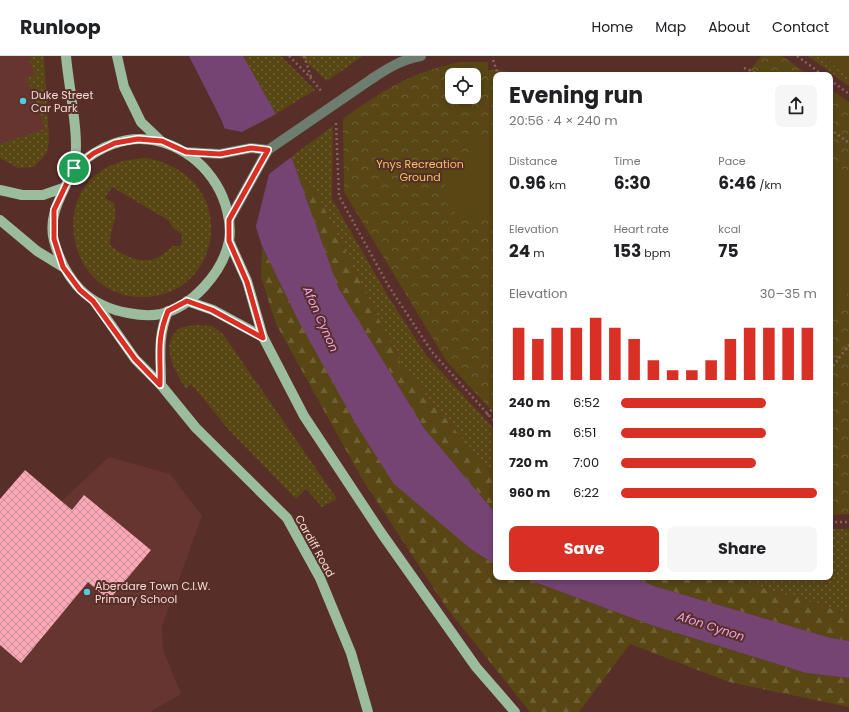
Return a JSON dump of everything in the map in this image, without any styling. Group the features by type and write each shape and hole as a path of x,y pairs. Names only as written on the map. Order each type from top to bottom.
{"main road":[{"path":"66,56 76,141 74,168"},
{"path":"117,56 124,87 141,122 162,141 186,152 208,170 222,194 229,220 229,241 220,265 206,285 187,301 160,314 137,314 114,310 93,301 80,290 63,267 54,239 54,210 63,188 74,168 94,153 115,143 138,139 162,141"},
{"path":"0,190 22,195 43,195 63,188"},
{"path":"0,220 37,251 63,267"},
{"path":"229,241 247,282 263,338 304,416 382,534 476,667 515,712"},
{"name":"Cardiff Road","path":"93,301 135,359 160,385 196,428 287,518 326,592 351,653 368,712"},
{"path":"187,301 224,315 263,338"},
{"path":"160,385 161,362 159,343 161,328 168,311"}],"lane":[{"path":"229,220 242,194 261,165 268,150 390,66 412,57 421,56"},
{"path":"186,152 220,154 251,148 268,150"}],"path":[{"path":"289,56 312,79 324,95"},
{"path":"304,56 312,79"},
{"path":"797,56 819,72"},
{"path":"493,60 497,72"},
{"path":"744,68 754,72"},
{"path":"833,82 849,94"},
{"path":"336,119 339,196 388,285 432,352 493,420"},
{"path":"833,131 849,143"},
{"path":"833,366 849,345"},
{"path":"487,415 493,408"},
{"path":"833,522 849,522"}],"shaded area":[{"name":"Duke Street Car Park","path":"0,56 39,56 49,132 18,168 0,158"},
{"name":"Aberdare Town C.I.W. Primary School","path":"109,457 170,474 202,516 162,626 163,650 181,694 150,712 0,712 0,558"}],"green space":[{"path":"33,56 44,56 49,141 47,153 34,167 18,168 0,158 0,144 45,129 27,77 35,75 29,59"},
{"path":"243,56 281,56 315,90 276,114"},
{"path":"299,56 363,56 327,81"},
{"path":"761,56 782,56 805,72 748,72"},
{"path":"808,56 824,56 833,65 849,75 849,86 833,74 833,72 830,72"},
{"path":"824,56 849,56 849,75 833,65"},
{"name":"Ynys Recreation Ground","path":"460,62 488,62 488,70 502,70 510,72 493,72 493,412 447,362 344,192 343,119 398,83 442,66"},
{"path":"833,91 849,102 849,514 833,515"},
{"path":"333,126 332,199 386,293 426,355 493,428 493,474 486,468 401,364 320,200 296,170 291,157"},
{"path":"470,132 487,141 493,136 493,219 463,220 443,200 445,185 452,174 474,155 473,151 463,147"},
{"path":"147,158 178,170 199,189 209,212 211,237 203,261 188,281 166,294 137,297 113,291 94,277 81,259 74,237 74,215 81,193 95,175 117,163","holes":["112,187 168,220 174,229 182,234 181,246 172,246 157,258 149,260 133,258 125,255 110,245 115,220 115,209 114,203 105,198"]},
{"path":"833,162 849,174 849,291 833,312"},
{"path":"296,170 320,200 401,364 486,468 493,474 493,510 424,428 338,287"},
{"path":"262,246 299,322 471,550 493,563 493,580 529,580 651,625 806,673 849,678 849,707 729,682 630,644 579,712 530,712 446,607 361,477 276,324 261,277"},
{"path":"195,325 212,326 223,334 337,499 322,507 306,489 296,499 229,430 191,384 186,389 171,359 169,351 170,343 173,335 179,329"},
{"path":"833,529 849,529 849,614 736,580 833,580"},
{"path":"639,580 736,580 849,614 849,641 831,638 657,587"}],"water":[{"name":"Afon Cynon","path":"189,56 243,56 276,114 338,287 424,428 493,510 493,563 472,550 394,484 357,426 299,322 262,246 222,121"},
{"name":"Afon Cynon","path":"529,580 639,580 657,587 831,638 849,641 849,678 806,673 651,625"}],"pier":[{"path":"278,113 293,156 269,174 255,230 222,128 242,132"}],"building":[{"path":"25,470 72,510 84,495 151,550 109,600 88,582 21,663 0,645 0,499"}],"place":[{"name":"Duke Street Car Park","path":"23,101"},
{"name":"Aberdare Town C.I.W. Primary School","path":"87,592"}],"route":[{"path":"138,139 162,141 186,152 220,154 251,148 268,150 229,220 229,241 247,282 263,338 230,318 187,301 168,311 161,328 159,343 161,362 160,385 135,359 93,301 80,290 63,267 54,239 54,210 63,188 74,168 94,153 115,143 138,139"}]}
